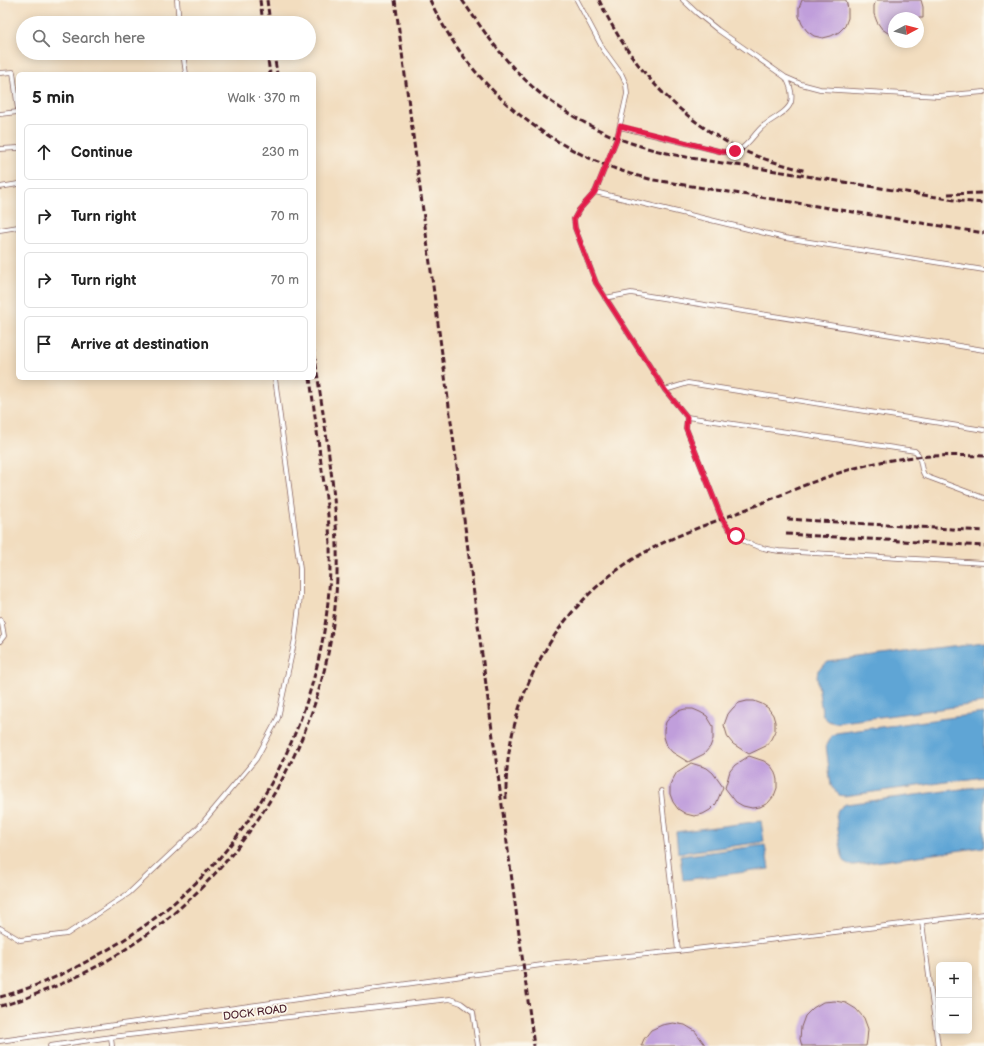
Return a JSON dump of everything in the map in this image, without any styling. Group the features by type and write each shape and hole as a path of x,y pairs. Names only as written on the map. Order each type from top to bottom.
{"lane":[{"path":"177,0 178,16"},
{"path":"578,0 603,49 622,75 626,84 627,94 617,138 595,192 579,210 574,219 575,228 596,283 665,390 687,417 915,451 919,455 922,470 925,476 984,498"},
{"path":"683,0 718,30 785,77 801,84 820,89 938,96 984,92"},
{"path":"184,60 186,72"},
{"path":"0,73 13,72 16,95"},
{"path":"620,126 723,152 735,151 740,149 749,141 765,124 787,109 791,103 791,95 790,87 785,77"},
{"path":"0,114 16,111"},
{"path":"0,149 16,148"},
{"path":"0,187 16,184"},
{"path":"595,192 785,238 984,270"},
{"path":"0,230 16,227"},
{"path":"605,298 631,293 984,350"},
{"path":"0,928 20,940 67,934 129,893 199,827 256,759 278,718 295,639 300,597 300,569 275,380"},
{"path":"665,390 688,383 984,430"},
{"path":"687,417 686,428 722,519 730,530 747,543 779,552 984,563"},
{"path":"0,620 4,636 0,641"},
{"path":"661,790 678,951"},
{"path":"0,1040 556,963 678,951 984,914"},
{"path":"922,922 938,1046"},
{"name":"DOCK ROAD","path":"50,1046 450,999 461,1003 473,1012 478,1046"},
{"path":"111,1038 112,1046"}],"water":[{"path":"984,642 984,703 835,723 827,720 822,713 817,677 818,670 828,662"},
{"path":"984,713 984,777 844,796 839,795 831,786 826,745 831,736 836,733"},
{"path":"984,786 984,847 854,865 846,863 844,860 842,856 836,815 842,806 846,804"},
{"path":"761,821 764,842 678,853 676,832"},
{"path":"765,845 769,869 683,880 680,856"}],"building":[{"path":"802,0 846,0 848,18 845,26 839,32 831,36 823,38 814,36 807,31 799,16 799,8"},
{"path":"876,0 921,0 923,12 888,12 888,33 882,29 877,22 874,14"},
{"path":"754,701 768,708 773,715 775,722 775,731 766,746 749,754 733,744 728,738 724,725 728,714 733,708 739,703"},
{"path":"693,709 707,716 713,726 713,739 710,747 704,754 688,762 672,752 667,746 664,737 666,722 678,711"},
{"path":"749,756 764,761 771,766 775,772 777,780 777,788 774,796 768,803 760,807 752,808 743,806 736,802 725,788 730,771 735,765"},
{"path":"691,763 707,768 713,773 723,787 716,804 710,810 703,814 694,816 686,814 678,809 670,794 670,786 677,772"},
{"path":"835,1001 846,1003 856,1009 864,1018 868,1029 866,1046 802,1046 800,1039 801,1027 805,1016 813,1008 823,1002"},
{"path":"673,1023 685,1025 695,1031 706,1046 641,1046 651,1030 662,1025"}],"railway":[{"path":"260,0 262,16"},
{"path":"267,0 269,16"},
{"path":"395,0 534,1046"},
{"path":"430,0 448,33 469,63 493,91 521,116 551,137 584,155 618,170 654,180 984,233"},
{"path":"462,0 500,52 533,88 576,118 620,139 667,153 703,160 961,201 984,203"},
{"path":"599,0 625,46 640,67 675,105 717,136 740,149 764,159 806,171"},
{"path":"268,60 270,72"},
{"path":"275,60 277,72"},
{"path":"948,194 984,193"},
{"path":"0,1006 23,999 61,984 119,953 172,915 218,870 258,819 291,763 315,703 331,640 337,574 336,518 316,365"},
{"path":"0,997 36,985 82,964 128,937 178,899 222,855 246,824 267,791 285,756 300,720 313,682 322,644 328,606 330,567 329,530 326,494 310,380"},
{"path":"506,799 508,761 515,724 526,688 543,655 563,623 588,595 617,571 649,550 674,538 835,474 898,459 935,456 984,456"},
{"path":"787,519 984,531"},
{"path":"786,534 984,546"}],"route":[{"path":"735,151 723,152 620,126 617,138 595,192 579,210 574,219 575,228 596,283 665,390 687,417 686,428 722,519 736,536"}]}
